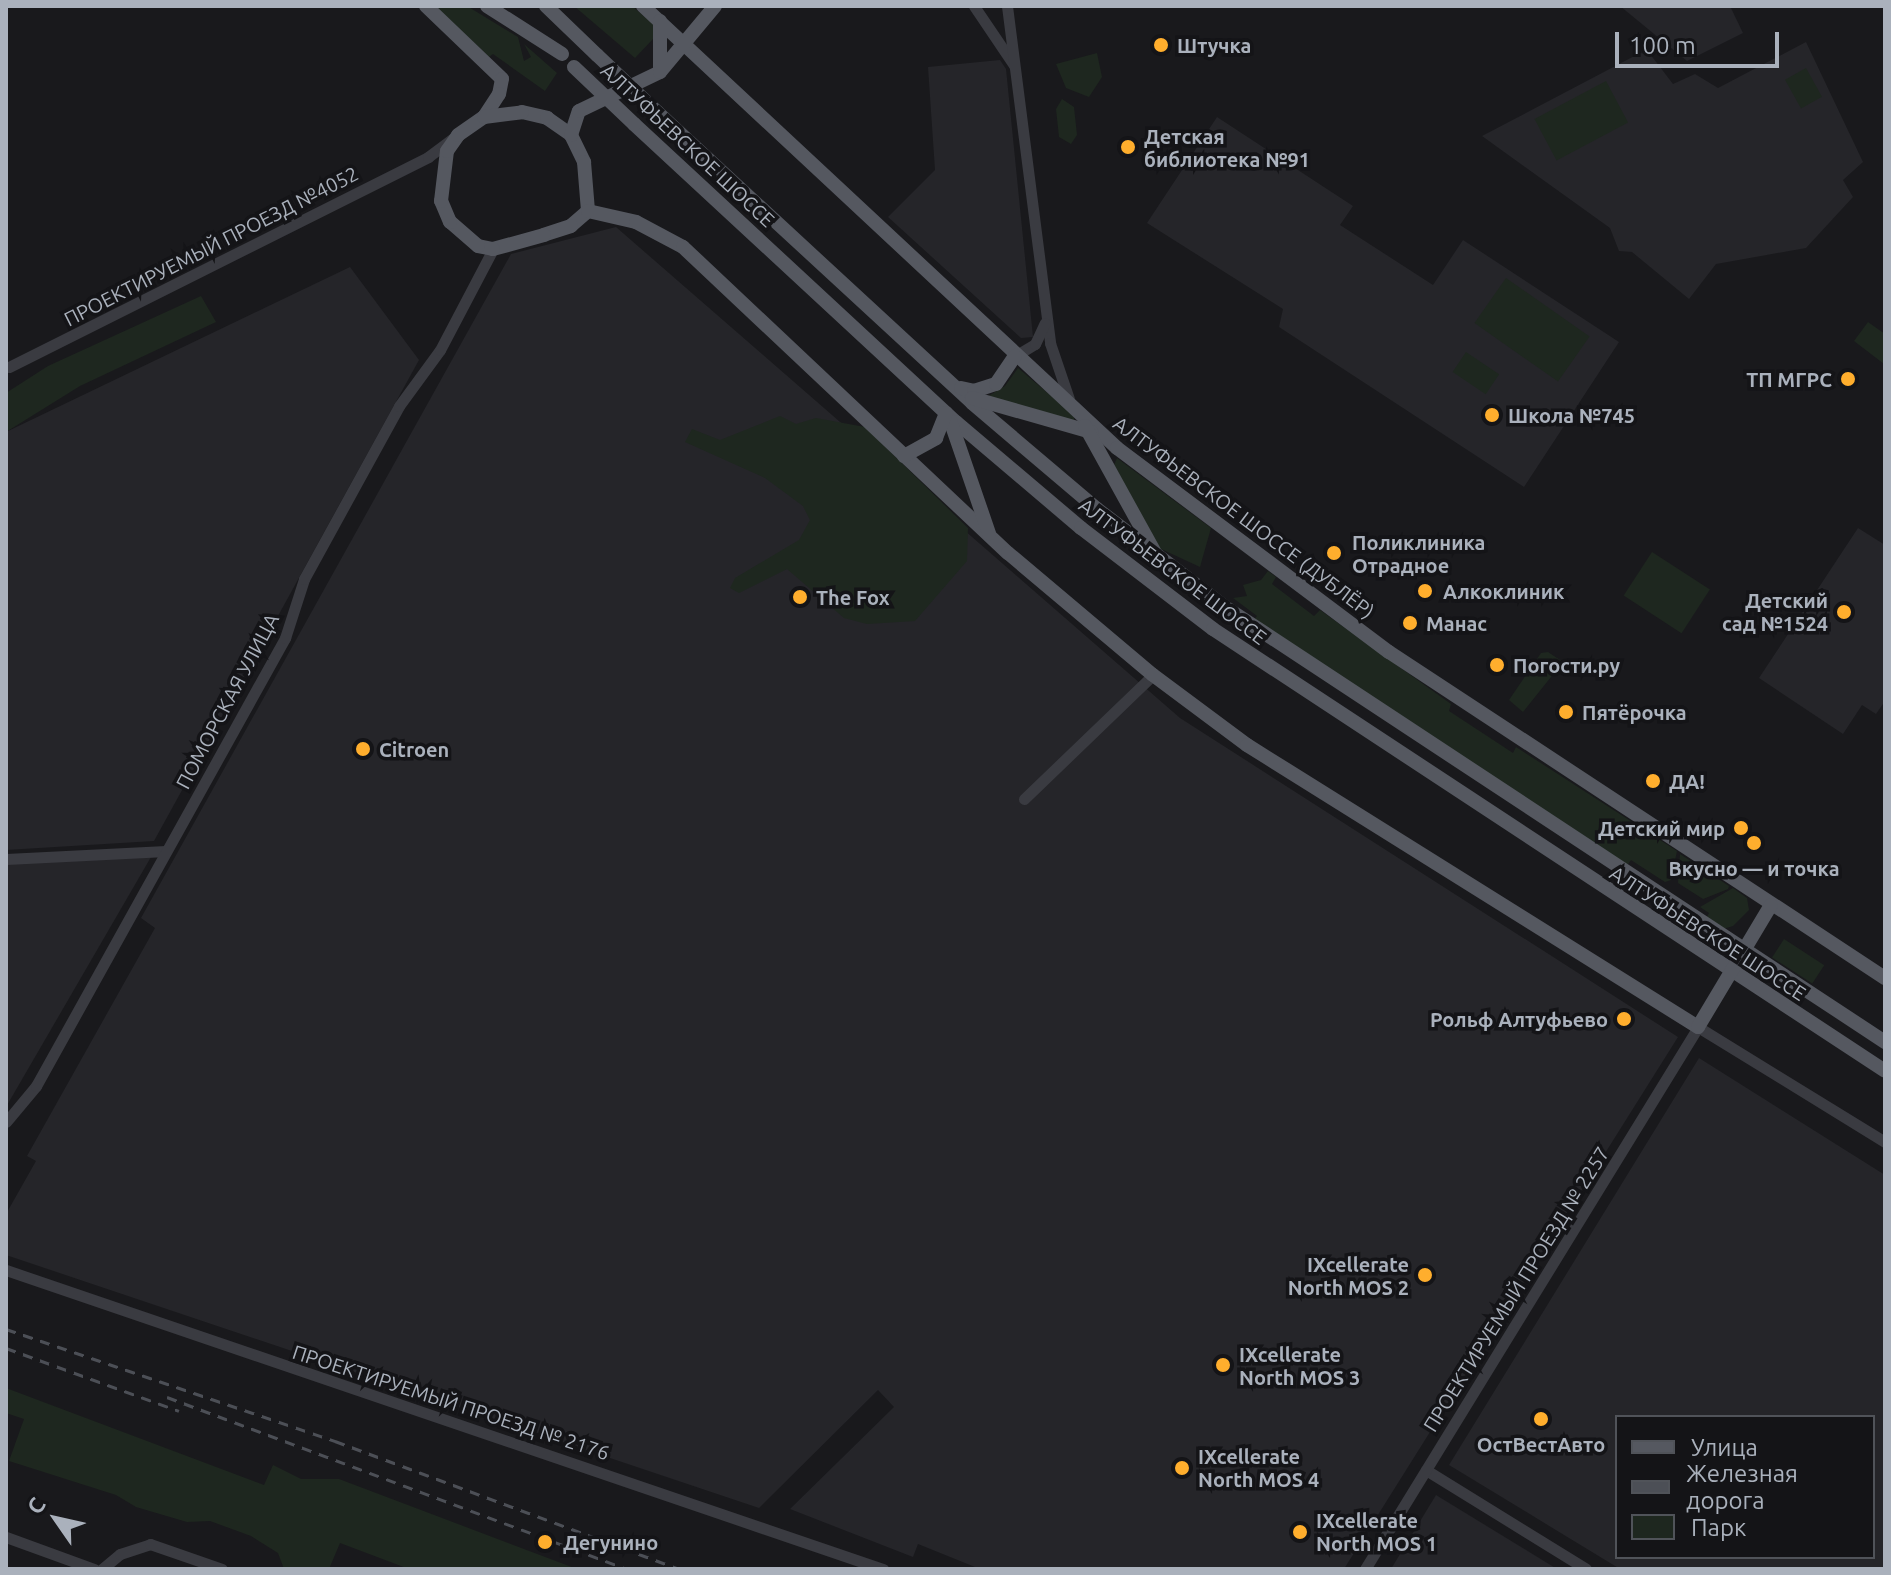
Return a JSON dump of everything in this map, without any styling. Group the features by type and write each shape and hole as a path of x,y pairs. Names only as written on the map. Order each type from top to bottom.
{"main road":[{"path":"426,6 502,79 499,94 484,117 458,135 446,156 441,201 450,222 464,238 493,249 571,226 588,211"},
{"path":"487,6 562,54"},
{"name":"АЛТУФЬЕВСКОЕ ШОССЕ","path":"512,6 634,124 946,413 1081,528 1245,653 1885,1071"},
{"name":"АЛТУФЬЕВСКОЕ ШОССЕ","path":"546,6 954,387 1156,555 1309,667 1885,1042"},
{"path":"561,6 584,42"},
{"name":"АЛТУФЬЕВСКОЕ ШОССЕ (ДУБЛЁР)","path":"643,6 1109,441 1389,652 1885,978"},
{"path":"571,135 579,111 660,72 686,45 715,6"},
{"path":"660,21 660,72"},
{"path":"484,117 522,112 547,118 571,135 584,162 588,211"},
{"path":"588,211 636,222 683,247 991,537 1153,675 1337,806 1698,1027 1729,970 1771,905"},
{"path":"954,387 974,391 989,388 1001,379 1015,356"},
{"path":"954,387 1089,431 1109,441"},
{"path":"1072,406 1089,431 1156,555"},
{"path":"904,456 936,438 946,413"},
{"path":"946,413 991,537"}],"street":[{"path":"974,6 1017,68"},
{"path":"1007,6 1046,314 1059,381 1072,406"},
{"name":"ПРОЕКТИРУЕМЫЙ ПРОЕЗД №4052","path":"9,367 428,157 458,135"},
{"name":"ПРОЕКТИРУЕМЫЙ ПРОЕЗД №4052","path":"428,157 446,156"},
{"name":"ПОМОРСКАЯ УЛИЦА","path":"6,1122 36,1086 285,638 304,579 399,406 440,350 493,249"},
{"path":"1015,356 1039,340 1046,314"},
{"path":"1024,799 1153,675"},
{"path":"6,859 166,851"},
{"path":"1698,1027 1885,1142"},
{"name":"ПРОЕКТИРУЕМЫЙ ПРОЕЗД № 2257","path":"1365,1569 1698,1027"},
{"name":"ПРОЕКТИРУЕМЫЙ ПРОЕЗД № 2176","path":"6,1270 883,1569"},
{"path":"1426,1470 1586,1569"},
{"path":"6,1537 94,1569"},
{"path":"102,1569 120,1554 150,1544 222,1569"}],"shaded area":[{"path":"1620,6 1730,6 1743,33 1687,61"},
{"path":"1806,42 1863,162 1843,180 1853,197 1806,248 1716,264 1689,299 1632,252 1619,251 1610,228 1482,136 1640,53 1650,54 1673,84 1695,74 1718,88"},
{"path":"1000,60 1006,69 1033,337 1021,338 888,217 935,170 928,67"},
{"name":"Школа №745","path":"1217,117 1353,206 1340,225 1433,285 1463,240 1619,342 1524,487 1279,327 1283,309 1147,223"},
{"path":"616,227 1180,718 1678,1037 1344,1569 980,1569 918,1544 913,1557 790,1509 894,1407 878,1390 759,1508 6,1255 6,1214 36,1161 27,1156 155,928 141,918 511,254"},
{"path":"350,267 419,360 154,841 6,850 6,432"},
{"name":"Детский сад №1524","path":"1858,528 1885,545 1885,701 1876,714 1862,705 1843,734 1759,678"},
{"path":"151,857 6,1107 6,863"},
{"path":"1699,1058 1885,1175 1885,1569 1620,1569 1449,1465"},
{"path":"1436,1495 1557,1569 1391,1569"}],"green space":[{"path":"435,6 467,6 518,37 524,61 531,57 524,44 557,73 545,91 493,54 489,57"},
{"path":"574,6 632,6 653,24 653,39 635,58"},
{"path":"1097,53 1102,77 1089,97 1066,88 1056,64"},
{"path":"1806,68 1822,97 1801,108 1785,80"},
{"path":"1606,81 1628,122 1557,161 1534,119"},
{"path":"1062,99 1074,107 1077,135 1071,144 1059,137 1056,109"},
{"path":"1506,278 1590,337 1558,382 1474,323"},
{"path":"201,296 216,322 80,386 6,432 6,393 48,366"},
{"path":"1868,322 1885,334 1884,364 1854,341"},
{"path":"1466,352 1499,374 1486,394 1453,372"},
{"path":"1018,368 1074,415 1074,421 985,398 1005,386"},
{"path":"780,416 796,424 816,418 865,427 968,528 967,561 915,621 867,624 844,618 787,569 739,593 730,588 735,578 799,540 810,520 803,506 765,478 685,442 692,429 720,440"},
{"path":"1117,458 1211,528 1200,567 1159,548 1114,465"},
{"path":"1652,552 1710,590 1682,633 1624,596"},
{"path":"1268,571 1276,577 1272,584 1314,616 1320,610 1451,704 1449,711 1513,753 1516,747 1677,851 1671,880 1665,882 1631,860 1626,867 1253,621 1257,616 1233,598 1247,596 1243,585 1261,580"},
{"path":"1548,652 1563,662 1523,712 1509,700 1541,653"},
{"path":"1680,854 1729,886 1728,889 1703,899 1678,883"},
{"path":"1733,888 1747,898 1749,910 1733,926 1723,929 1706,919 1709,913 1700,907"},
{"path":"1784,939 1824,965 1812,984 1772,957"},
{"path":"6,1388 264,1485 273,1465 301,1479 339,1479 577,1569 409,1569 340,1543 329,1569 284,1569 278,1553 251,1536 210,1521 187,1522 136,1507 116,1495 9,1461 24,1419 6,1413"}],"railway":[{"path":"6,1329 335,1441 680,1569"},
{"path":"6,1348 179,1411"},
{"path":"167,1397 628,1569"}],"place":[{"name":"Штучка","path":"1161,45"},
{"name":"Детская библиотека №91","path":"1128,147"},
{"name":"ТП МГРС","path":"1848,379"},
{"name":"Школа №745","path":"1492,415"},
{"name":"Поликлиника Отрадное","path":"1334,553"},
{"name":"Алкоклиник","path":"1425,591"},
{"name":"The Fox","path":"800,597"},
{"name":"Детский сад №1524","path":"1844,612"},
{"name":"Манас","path":"1410,623"},
{"name":"Погости.ру","path":"1497,665"},
{"name":"Пятёрочка","path":"1566,712"},
{"name":"Citroen","path":"363,749"},
{"name":"ДА!","path":"1653,781"},
{"name":"Детский мир","path":"1741,828"},
{"name":"Вкусно — и точка","path":"1754,843"},
{"name":"Рольф Алтуфьево","path":"1624,1019"},
{"name":"IXcellerate North MOS 2","path":"1425,1275"},
{"name":"IXcellerate North MOS 3","path":"1223,1365"},
{"name":"ОстВестАвто","path":"1541,1419"},
{"name":"IXcellerate North MOS 4","path":"1182,1468"},
{"name":"IXcellerate North MOS 1","path":"1300,1532"},
{"name":"Дегунино","path":"545,1542"}]}
